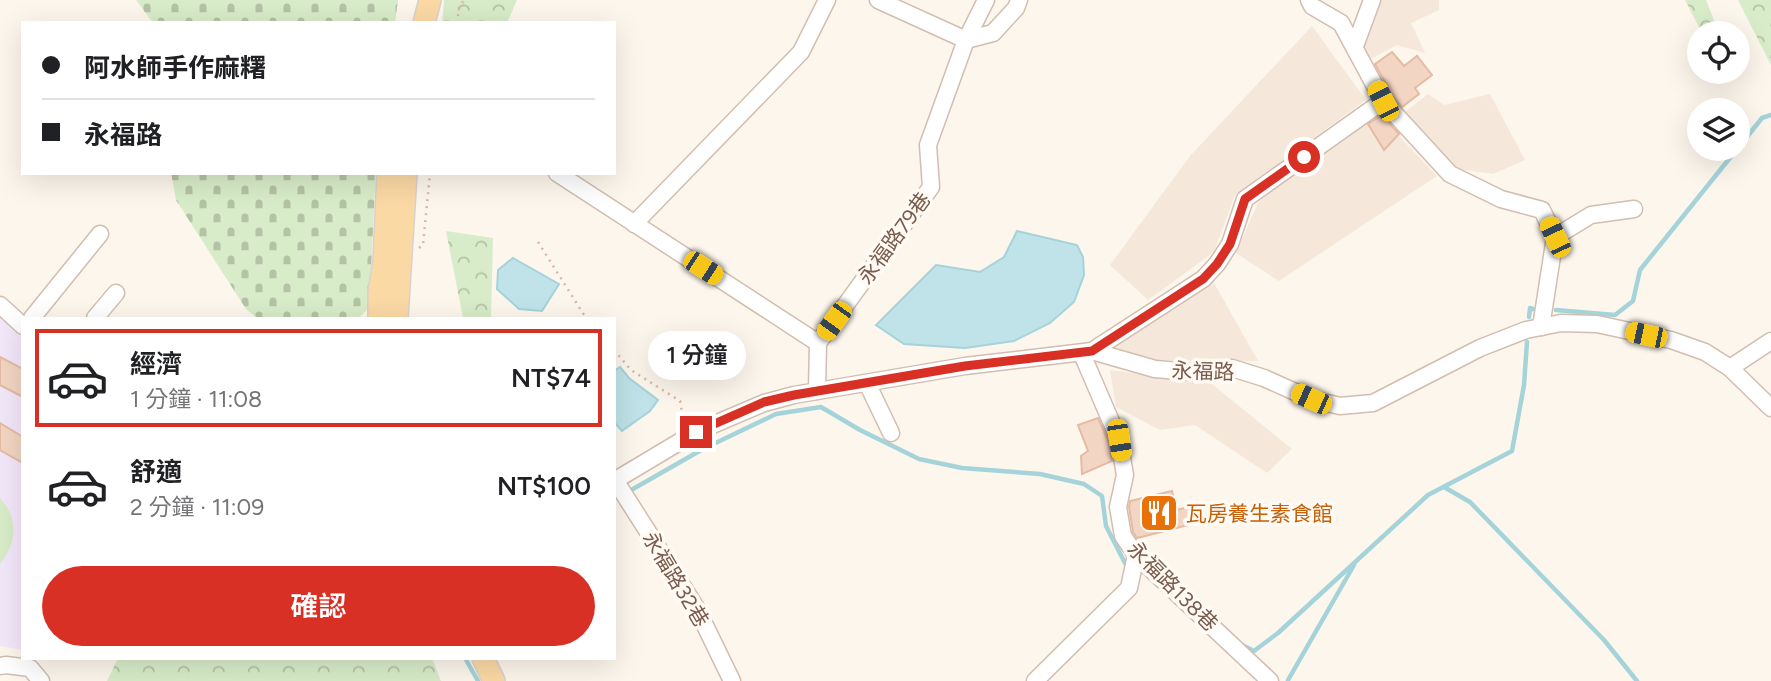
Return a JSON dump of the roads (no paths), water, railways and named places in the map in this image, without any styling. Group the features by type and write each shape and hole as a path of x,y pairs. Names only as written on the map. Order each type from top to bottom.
{"main road":[{"path":"412,21 416,0"},
{"path":"425,21 430,0"},
{"path":"379,317 388,175"},
{"path":"397,317 406,175"},
{"path":"483,660 494,681"},
{"path":"498,660 509,681"}],"street":[{"path":"635,224 801,52 827,0"},
{"path":"878,0 966,40 993,33 1016,8 1019,0"},
{"name":"永福路79巷","path":"818,343 932,187 928,145 966,40 986,0"},
{"path":"1309,0 1312,6 1341,23 1383,101 1450,174 1501,199 1542,210 1555,237 1541,327"},
{"path":"1355,46 1372,0"},
{"path":"1087,353 1203,279 1230,244 1245,199 1383,101"},
{"path":"559,175 818,343 817,391"},
{"path":"1555,237 1591,215 1634,209"},
{"path":"33,317 100,234"},
{"path":"96,317 116,293"},
{"path":"0,305 21,324"},
{"name":"永福路","path":"616,479 686,438 764,402 965,366 1087,353 1155,369 1193,372 1232,368 1264,378 1311,399 1340,405 1373,403 1480,348 1526,330 1561,323 1585,324 1671,340 1705,352 1730,368 1771,408"},
{"path":"1730,368 1771,341"},
{"name":"永福路138巷","path":"1087,353 1119,440 1125,475 1118,507 1123,536 1136,555 1270,681"},
{"path":"867,383 891,433"},
{"name":"永福路32巷","path":"616,482 697,609 732,681"},
{"path":"1035,681 1129,589 1136,555"},
{"path":"0,666 30,668 41,681"}],"water":[{"path":"1017,231 1077,245 1083,257 1084,275 1074,302 1050,323 1014,341 965,348 904,344 876,325 936,265 980,272 1004,257"},
{"path":"513,258 559,284 542,311 519,309 497,289 498,270"},
{"path":"620,367 629,378 658,400 650,411 622,431 616,424 616,370"}],"waterway":[{"path":"1750,133 1762,118 1771,115"},
{"path":"1556,310 1615,315 1633,301 1640,270 1727,161"},
{"path":"1529,317 1530,308 1533,309"},
{"path":"1240,644 1254,651 1278,633 1428,495 1512,451 1524,385 1527,342"},
{"path":"633,489 703,449 776,414 821,407 919,459 962,468 1040,474 1084,484 1102,496 1106,526 1126,565"},
{"path":"1444,487 1470,502 1604,640 1637,681"},
{"path":"1288,680 1354,565"},
{"path":"466,660 478,681"}],"place":[{"name":"瓦房養生素食館","path":"1159,513"}]}
